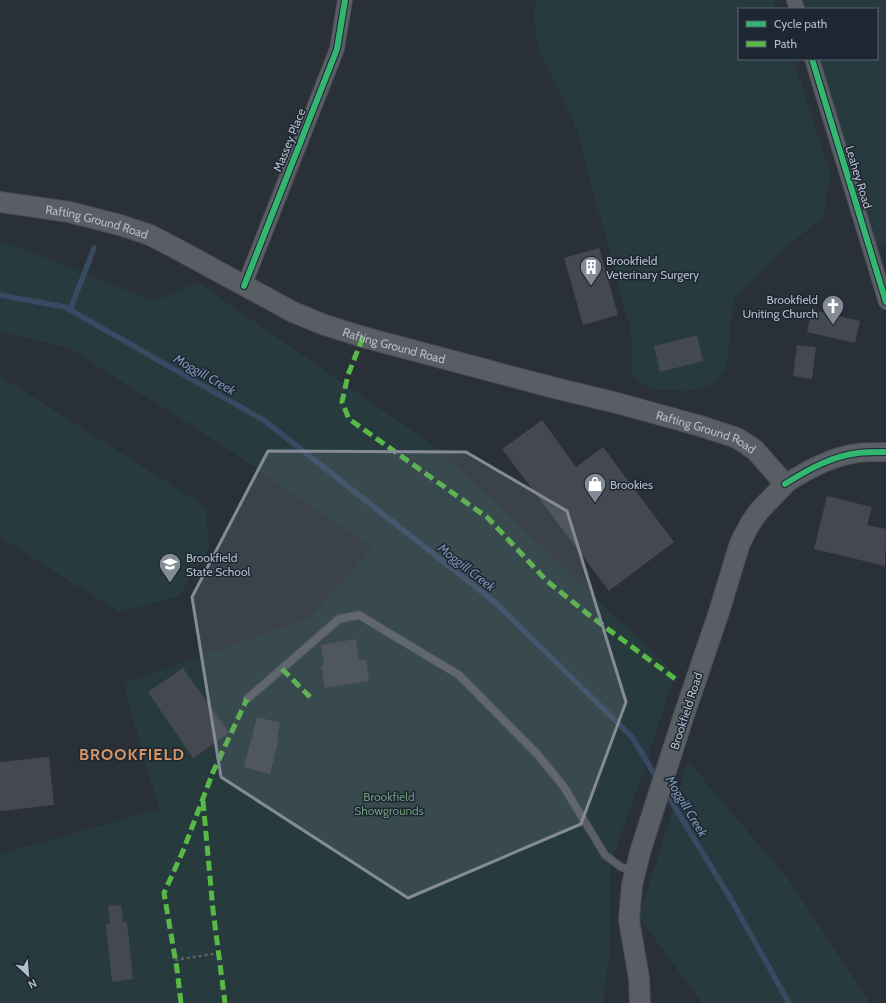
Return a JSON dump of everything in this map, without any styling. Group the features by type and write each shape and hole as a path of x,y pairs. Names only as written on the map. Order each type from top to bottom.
{"main road":[{"name":"Rafting Ground Road","path":"0,202 69,212 120,225 150,235 293,312 331,327 363,337 617,403 697,425 737,438 755,450 785,484"},
{"name":"Brookfield Road","path":"640,1003 639,978 629,920 632,885 641,849 740,544 750,524 759,511 785,484"},
{"name":"Brookfield Road","path":"639,978 652,1003"}],"street":[{"name":"Massey Place","path":"244,286 337,49 345,0"},
{"name":"Leahey Road","path":"812,60 886,302"},
{"path":"785,484 805,471 829,461 857,453 886,452"}],"lane":[{"path":"247,699 338,619 359,615 459,675 538,755 564,787 605,855 621,867 636,872"}],"path":[{"path":"175,960 219,953"}],"highlighted area":[{"path":"268,451 466,452 567,511 626,702 581,824 408,898 221,777 192,597"}],"green space":[{"path":"538,0 774,0 776,8 738,8 738,60 793,60 831,175 823,217 784,249 734,299 726,368 712,386 686,391 650,389 632,376 631,332 577,130 538,47 533,10"},
{"path":"798,0 886,0 886,242 874,249 816,60 878,60 878,8 801,8"},
{"name":"Brookfield Showgrounds","path":"0,240 155,301 197,282 437,448 675,673 642,776 611,862 610,951 603,1003 0,1003 0,854 159,809 123,683 308,619 373,548 225,447 69,348 0,332"},
{"path":"0,376 206,507 209,548 178,597 119,612 0,537"},
{"path":"688,761 788,879 870,1003 702,1003 639,917"}],"building":[{"name":"Brookfield Veterinary Surgery","path":"599,248 618,315 583,325 564,258"},
{"name":"Brookfield Uniting Church","path":"812,310 860,321 855,343 807,332"},
{"path":"697,335 703,361 660,372 654,346"},
{"path":"797,345 816,347 812,379 793,376"},
{"name":"Brookies","path":"542,420 576,467 603,447 674,542 609,591 502,449"},
{"path":"827,496 872,507 867,525 886,529 885,566 814,549"},
{"path":"356,639 359,660 366,659 369,681 325,688 321,666 324,665 321,645"},
{"path":"183,668 229,733 193,758 148,692"},
{"path":"257,717 280,723 277,738 279,738 270,774 244,767"},
{"path":"49,757 54,805 0,811 0,762"},
{"path":"121,905 123,922 127,922 133,979 112,982 106,924 110,924 108,906"}],"waterway":[{"path":"70,310 94,248"},
{"name":"Moggill Creek","path":"0,295 65,307 265,421 497,604 632,737 658,780"},
{"name":"Moggill Creek","path":"665,791 732,901 789,1003"}],"marked path":[{"path":"363,337 348,375 342,402 349,419 488,518 547,581 589,615 678,681"},
{"path":"282,669 310,697"},
{"path":"181,1003 177,969 164,893 183,851 213,772 247,699"},
{"path":"203,801 213,910 225,1003"}],"cycle path":[{"path":"244,286 337,49 345,0"},
{"path":"812,60 886,302"},
{"path":"785,484 829,460 858,453 886,452"}],"place":[{"name":"Brookfield Veterinary Surgery","path":"591,286"},
{"name":"Brookfield Uniting Church","path":"833,326"},
{"name":"Brookies","path":"595,504"},
{"name":"Brookfield State School","path":"170,584"}],"district":[{"name":"BROOKFIELD","path":"132,754"}]}
